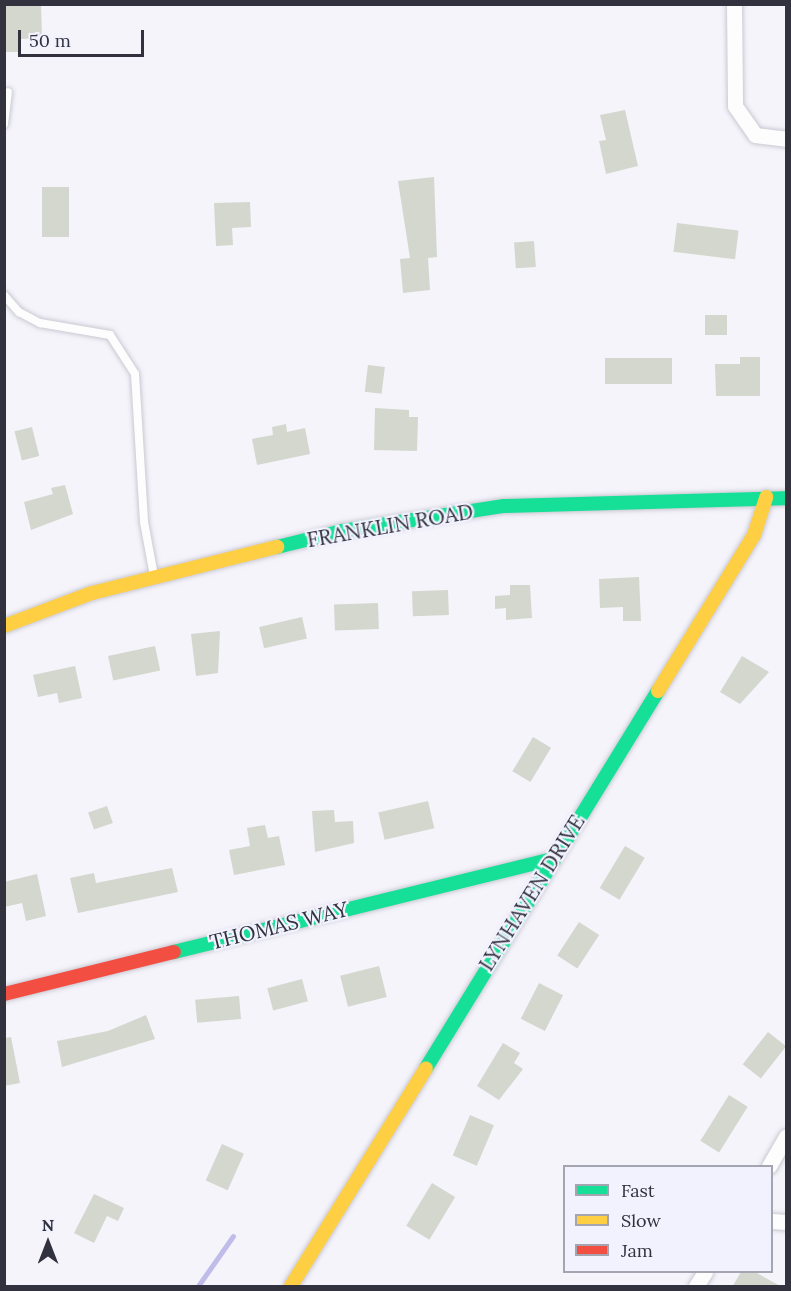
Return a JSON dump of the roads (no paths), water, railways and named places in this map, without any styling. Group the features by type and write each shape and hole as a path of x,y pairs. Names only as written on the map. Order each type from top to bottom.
{"street":[{"path":"734,4 735,106 755,135 786,139"},
{"name":"LYNHAVEN DRIVE","path":"291,1287 754,535 766,497"},
{"name":"FRANKLIN ROAD","path":"4,626 92,593 342,531 437,515 504,506 786,498"},
{"name":"THOMAS WAY","path":"4,994 553,859"},
{"path":"770,1165 786,1137"},
{"path":"696,1287 704,1273"}],"lane":[{"path":"4,124 8,92"},
{"path":"4,295 19,312 40,323 110,335 135,374 144,522 155,577"}],"waterway":[{"path":"198,1286 233,1236"}]}
